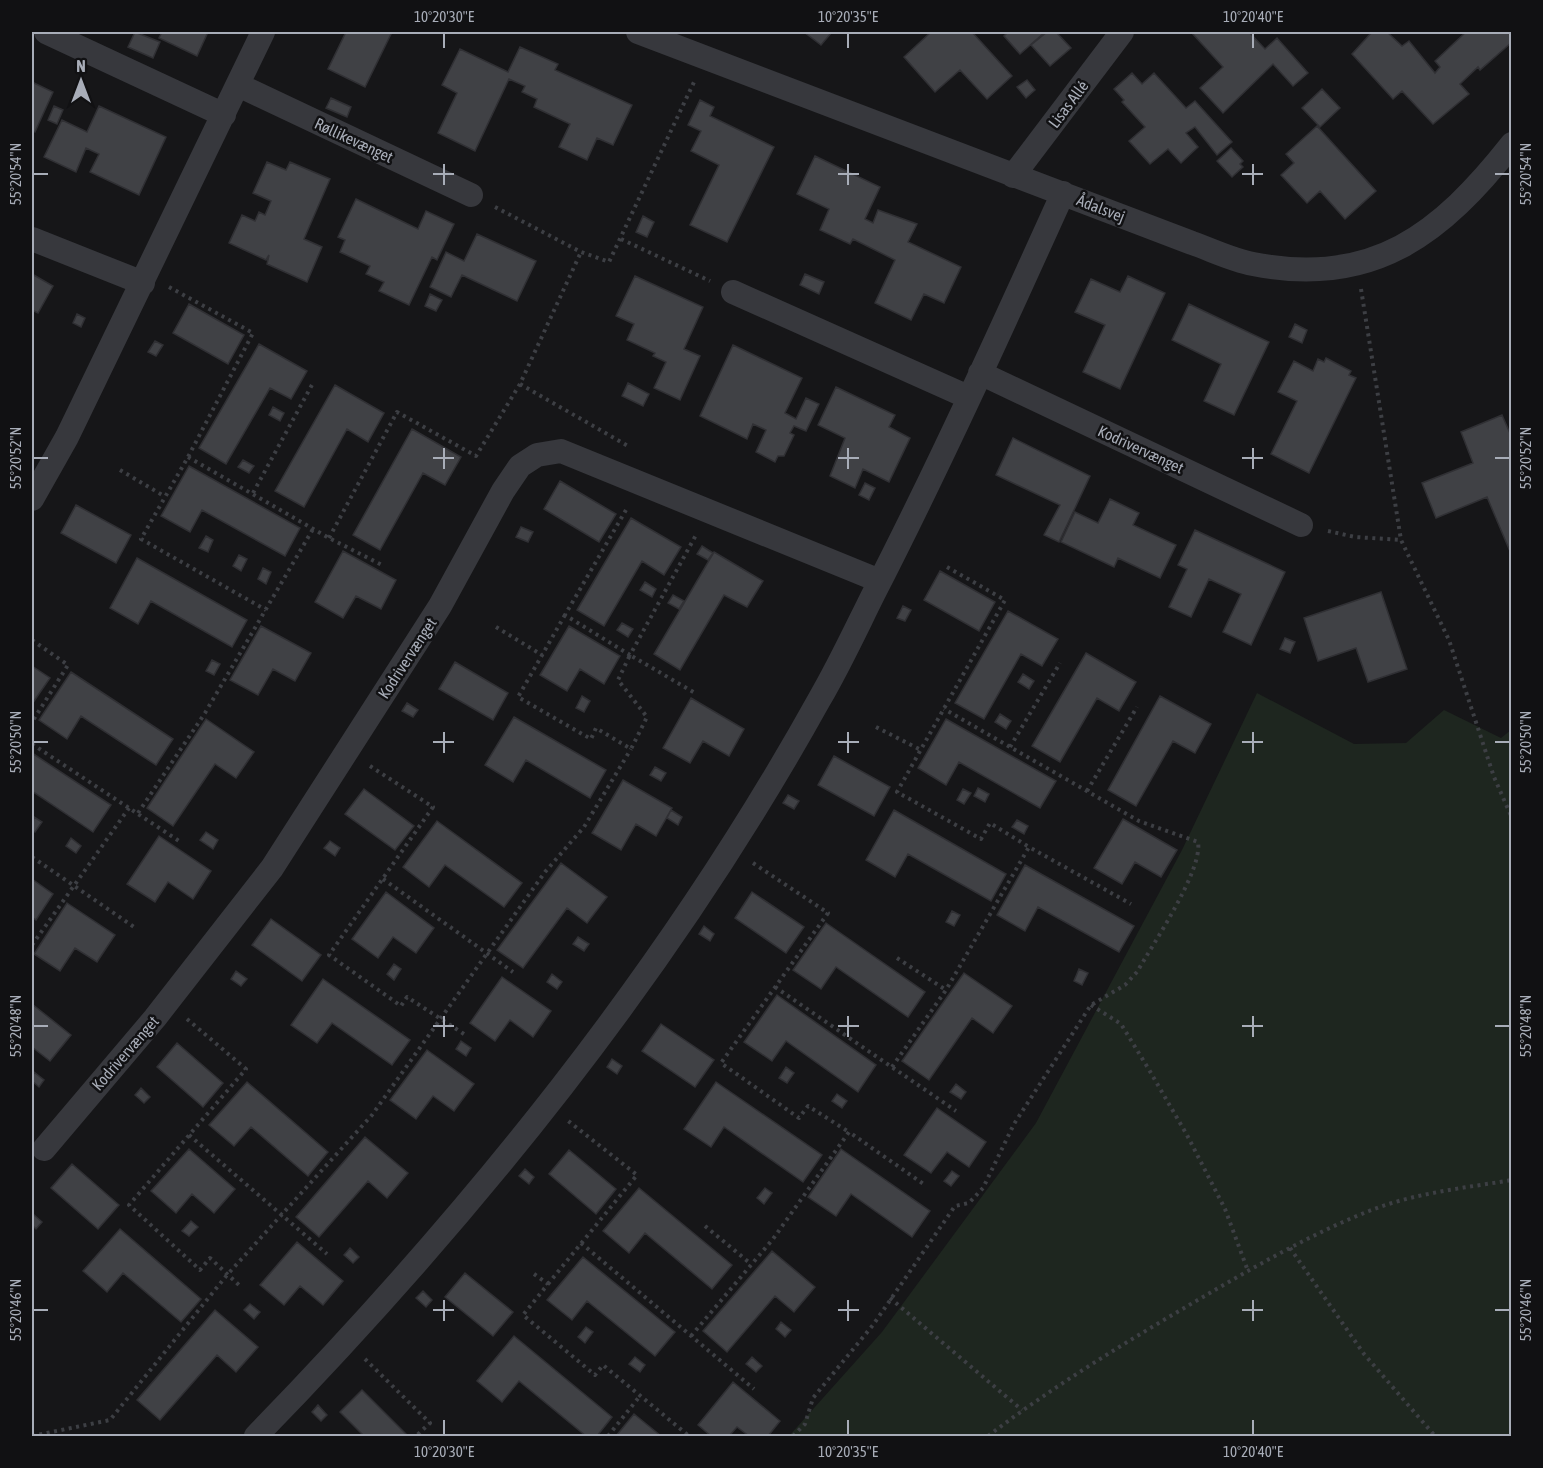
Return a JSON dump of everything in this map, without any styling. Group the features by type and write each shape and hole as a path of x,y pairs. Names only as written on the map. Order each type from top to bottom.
{"street":[{"path":"46,32 224,114"},
{"path":"32,499 67,437 263,32"},
{"name":"Ådalsvej","path":"638,32 669,37 706,57 1013,176 1251,264 1306,270 1357,264 1388,255 1428,231 1470,195 1512,144"},
{"name":"Lisas Allé","path":"1013,176 1122,32"},
{"name":"Røllikevænget","path":"238,85 471,195"},
{"path":"255,1437 347,1342 434,1245 548,1105 645,972 729,848 821,698 969,397 1063,193"},
{"path":"32,239 145,279"},
{"path":"733,292 969,397"},
{"name":"Kodrivervænget","path":"980,373 1301,525"},
{"name":"Kodrivervænget","path":"44,1149 168,1003 272,868 440,606 503,491 520,466 537,455 561,452 880,581"}],"path":[{"path":"471,195 581,252 609,262 706,57"},
{"path":"621,239 733,292"},
{"path":"329,538 398,412 476,456 520,384 581,252"},
{"path":"1357,264 1401,540 1449,640 1494,777 1512,818"},
{"path":"145,279 253,333 188,457 141,539 266,610"},
{"path":"253,493 313,383"},
{"path":"520,384 637,451"},
{"path":"188,457 329,538 382,565"},
{"path":"120,470 164,496"},
{"path":"626,510 518,697 591,739 596,728 632,750"},
{"path":"32,1436 110,1420 227,1275 372,1114 545,872 584,827 632,750 647,717 618,681 630,655 710,511"},
{"path":"1301,525 1355,537 1401,540"},
{"path":"138,813 205,713 313,529"},
{"path":"947,567 1005,600 897,792 981,840 990,823 1131,904"},
{"path":"565,615 695,693"},
{"path":"496,627 542,655"},
{"path":"32,640 68,665 32,722"},
{"path":"1010,747 1060,663"},
{"path":"1087,791 1137,706"},
{"path":"793,1437 805,1424 813,1398 873,1325 955,1206 969,1203 983,1188 1014,1124 1091,1005 1125,985 1137,972 1193,873 1199,849 1198,842 1139,821 944,709"},
{"path":"876,727 921,750"},
{"path":"32,744 182,843"},
{"path":"347,750 433,807 329,954 401,1006 407,997 464,1034"},
{"path":"32,945 72,885 129,808"},
{"path":"892,1067 946,990 1029,847"},
{"path":"729,848 828,913 721,1063 799,1118 808,1106 925,1185"},
{"path":"32,857 137,929"},
{"path":"383,879 513,972"},
{"path":"897,958 946,990"},
{"path":"775,987 956,1112"},
{"path":"168,1003 246,1068 129,1205 200,1270 210,1258 240,1286"},
{"path":"1091,1005 1121,1024 1154,1078 1225,1209 1248,1271"},
{"path":"548,1105 637,1175 523,1316 595,1375 603,1365 689,1437"},
{"path":"691,1336 773,1239 849,1132"},
{"path":"189,1135 327,1254"},
{"path":"988,1437 1022,1410 1154,1325 1290,1248 1370,1211 1427,1194 1512,1180"},
{"path":"705,1227 752,1264"},
{"path":"581,1243 754,1389"},
{"path":"1290,1248 1364,1354 1436,1437"},
{"path":"534,1274 548,1284"},
{"path":"890,1298 1022,1410"},
{"path":"347,1342 430,1423 416,1437"},
{"path":"608,1437 640,1396"}],"shaded area":[{"path":"1257,693 1354,744 1406,743 1444,710 1501,738 1511,730 1511,1436 789,1436 882,1332 1036,1123 1182,850"}],"building":[{"path":"135,32 160,42 153,58 128,47"},
{"path":"162,32 208,32 197,56 159,38"},
{"path":"346,32 392,32 365,87 328,69"},
{"path":"804,32 832,32 821,45"},
{"path":"931,32 972,32 1012,76 987,99 960,70 935,92 904,57"},
{"path":"1008,32 1045,32 1020,54 1004,36"},
{"path":"1047,32 1056,32 1071,48 1050,66 1031,45"},
{"path":"1191,32 1249,32 1265,49 1277,38 1308,73 1293,86 1273,64 1223,113 1200,88 1223,67"},
{"path":"1372,32 1387,32 1402,46 1409,41 1435,73 1440,67 1435,61 1466,32 1512,32 1512,42 1480,70 1478,67 1460,84 1469,94 1433,124 1402,91 1393,99 1352,54"},
{"path":"520,47 558,64 555,70 632,105 613,145 597,138 587,160 559,147 570,124 534,107 537,99 522,92 525,86 509,79 475,151 438,133 457,93 442,85 460,49 508,72"},
{"path":"1132,73 1142,84 1154,73 1186,108 1195,101 1232,142 1217,155 1195,127 1186,133 1198,147 1181,163 1168,149 1150,164 1129,141 1145,127 1122,102 1124,100 1114,89"},
{"path":"1027,80 1035,90 1026,98 1017,87"},
{"path":"32,82 53,92 35,132 32,130"},
{"path":"1322,89 1340,108 1320,127 1302,108"},
{"path":"331,98 351,107 347,117 326,108"},
{"path":"700,100 714,107 710,116 774,147 727,242 690,225 719,165 691,151 701,131 688,125"},
{"path":"54,106 63,110 57,124 48,120"},
{"path":"99,106 166,137 139,195 90,172 99,154 86,148 76,172 44,157 62,120 87,132"},
{"path":"1317,126 1376,191 1345,219 1320,191 1307,203 1281,175 1294,163 1286,154"},
{"path":"1231,148 1243,161 1240,164 1243,167 1232,177 1217,161"},
{"path":"815,156 880,187 865,219 873,223 878,210 917,224 908,242 961,267 944,303 924,294 911,320 875,303 895,260 853,239 850,244 820,230 829,209 797,194"},
{"path":"267,162 286,170 290,162 330,179 304,239 322,247 307,282 267,264 269,255 266,260 229,243 242,215 255,221 259,212 265,215 271,201 253,193"},
{"path":"356,199 418,229 426,211 454,224 437,260 432,257 409,305 379,291 384,282 366,274 370,266 340,252 345,240 338,237"},
{"path":"643,216 654,222 647,237 636,232"},
{"path":"477,234 536,261 517,301 462,275 451,297 430,287 446,252 464,261"},
{"path":"32,274 53,286 38,313 32,310"},
{"path":"805,274 824,282 819,294 800,285"},
{"path":"635,276 703,307 684,349 700,356 680,400 654,388 666,362 653,356 655,353 627,340 634,324 616,316"},
{"path":"1128,276 1165,293 1120,389 1083,372 1105,325 1075,312 1091,279 1120,292"},
{"path":"430,294 442,300 436,311 425,306"},
{"path":"189,304 244,335 228,364 173,333"},
{"path":"1189,304 1269,342 1234,415 1204,401 1221,364 1172,340"},
{"path":"77,314 85,318 81,327 73,323"},
{"path":"1295,324 1307,330 1302,343 1289,337"},
{"path":"155,341 163,345 156,356 148,352"},
{"path":"259,344 307,371 291,399 270,388 226,464 199,448"},
{"path":"733,345 802,378 785,413 796,419 806,398 819,404 806,431 794,426 790,433 794,435 784,456 778,456 775,462 756,452 766,430 753,424 747,439 700,416"},
{"path":"1326,358 1351,371 1349,375 1356,378 1309,473 1271,454 1297,401 1278,392 1294,361 1313,371 1318,359 1324,362"},
{"path":"628,383 649,394 643,406 622,396"},
{"path":"335,385 384,413 368,442 347,429 304,507 275,491"},
{"path":"836,387 895,415 889,427 910,438 889,482 863,469 855,488 830,476 845,438 818,425"},
{"path":"273,407 284,413 280,421 269,415"},
{"path":"1502,415 1512,438 1512,556 1487,497 1436,518 1422,483 1473,463 1461,432"},
{"path":"412,429 461,457 445,485 423,473 380,550 353,535"},
{"path":"1013,438 1090,476 1059,542 1044,535 1060,505 996,475"},
{"path":"243,460 254,466 249,473 238,467"},
{"path":"189,466 300,528 285,556 202,510 190,532 161,516"},
{"path":"560,481 616,514 599,542 544,509"},
{"path":"865,483 875,488 869,500 859,495"},
{"path":"1110,499 1139,513 1133,525 1176,545 1160,578 1118,558 1114,567 1061,542 1075,512 1098,523"},
{"path":"76,505 131,535 116,563 61,533"},
{"path":"631,518 681,547 664,575 642,561 604,626 577,610"},
{"path":"521,527 533,532 528,542 516,537"},
{"path":"1195,530 1285,572 1251,645 1223,632 1241,594 1209,579 1191,617 1169,607 1187,569 1178,565"},
{"path":"206,536 213,540 208,552 199,548"},
{"path":"702,546 713,553 708,560 697,554"},
{"path":"343,551 396,580 381,609 356,596 343,618 315,602"},
{"path":"714,552 763,581 747,607 724,595 680,670 654,654"},
{"path":"239,555 247,559 241,571 233,566"},
{"path":"137,558 247,620 232,647 151,601 138,624 110,608"},
{"path":"263,568 271,572 266,584 258,579"},
{"path":"940,571 995,602 979,631 924,600"},
{"path":"645,582 656,589 652,597 640,590"},
{"path":"1381,592 1407,669 1368,682 1356,648 1318,661 1304,618"},
{"path":"673,595 684,601 679,609 668,603"},
{"path":"903,606 911,610 905,621 897,618"},
{"path":"1008,611 1058,639 1042,666 1021,654 984,719 955,703"},
{"path":"622,623 633,629 628,637 617,630"},
{"path":"261,626 311,653 295,681 273,669 258,695 230,680"},
{"path":"569,626 620,656 604,684 580,669 567,691 540,675"},
{"path":"1285,638 1295,642 1290,653 1280,649"},
{"path":"1086,653 1136,682 1119,711 1097,698 1060,762 1032,746"},
{"path":"212,660 220,664 214,675 206,671"},
{"path":"455,662 508,693 493,720 439,689"},
{"path":"32,666 50,678 32,704"},
{"path":"71,672 173,739 156,765 81,716 67,739 39,720"},
{"path":"1023,674 1034,681 1029,689 1018,682"},
{"path":"582,696 590,701 584,712 576,708"},
{"path":"1160,696 1211,724 1195,753 1173,741 1136,806 1108,790"},
{"path":"691,698 744,729 729,756 703,741 690,763 663,748"},
{"path":"407,703 418,710 413,717 402,711"},
{"path":"1000,714 1011,721 1006,729 995,722"},
{"path":"514,717 606,770 590,798 526,760 513,782 485,765"},
{"path":"206,719 254,752 236,778 215,764 173,826 147,808"},
{"path":"946,719 1056,781 1040,808 959,762 946,785 918,768"},
{"path":"32,753 111,805 93,832 32,791"},
{"path":"834,756 890,787 874,816 818,785"},
{"path":"655,767 666,773 661,781 650,775"},
{"path":"623,780 672,808 656,836 636,824 621,850 592,833"},
{"path":"978,788 989,794 985,802 974,796"},
{"path":"364,789 414,826 395,850 345,814"},
{"path":"963,789 971,793 964,804 957,800"},
{"path":"788,795 799,801 794,809 783,803"},
{"path":"671,810 682,817 678,825 667,818"},
{"path":"894,810 1006,874 991,901 908,854 895,877 866,860"},
{"path":"34,817 42,822 35,832 32,830"},
{"path":"1123,819 1177,850 1161,877 1135,862 1122,884 1094,868"},
{"path":"1017,820 1028,826 1024,834 1012,827"},
{"path":"437,821 522,883 504,907 445,865 429,887 403,867"},
{"path":"206,832 218,840 213,849 200,840"},
{"path":"159,836 211,871 193,899 168,882 155,902 127,884"},
{"path":"71,838 81,846 76,853 66,846"},
{"path":"330,841 340,848 335,856 324,848"},
{"path":"561,863 607,897 587,923 567,908 523,968 497,950"},
{"path":"1025,865 1134,926 1119,952 1038,907 1025,931 997,915"},
{"path":"32,879 53,894 36,920 32,917"},
{"path":"386,892 434,928 416,953 393,937 378,958 352,939"},
{"path":"752,892 804,927 786,953 735,918"},
{"path":"67,903 115,935 97,962 75,948 60,971 34,954"},
{"path":"952,911 960,915 954,926 946,922"},
{"path":"271,919 321,955 302,981 252,945"},
{"path":"826,923 925,992 908,1017 836,967 821,989 793,970"},
{"path":"704,926 714,934 710,941 699,934"},
{"path":"578,937 589,944 584,951 573,944"},
{"path":"394,964 401,969 394,980 387,974"},
{"path":"1079,969 1088,973 1082,985 1074,981"},
{"path":"236,971 247,979 241,986 231,979"},
{"path":"964,973 1012,1006 993,1033 972,1018 929,1080 902,1061"},
{"path":"552,974 562,982 557,989 547,982"},
{"path":"502,977 551,1011 533,1037 510,1020 495,1041 470,1023"},
{"path":"323,979 410,1040 392,1065 332,1023 317,1043 291,1025"},
{"path":"777,995 876,1065 858,1092 786,1041 772,1061 744,1042"},
{"path":"32,1004 71,1035 50,1061 32,1047"},
{"path":"661,1024 714,1060 695,1087 642,1051"},
{"path":"461,1041 471,1048 466,1056 456,1049"},
{"path":"177,1043 223,1083 203,1107 157,1067"},
{"path":"427,1050 474,1084 454,1111 433,1096 416,1119 390,1100"},
{"path":"612,1059 622,1066 617,1074 607,1067"},
{"path":"786,1067 794,1073 787,1083 779,1078"},
{"path":"34,1072 44,1080 39,1087 32,1081"},
{"path":"247,1082 328,1152 308,1176 251,1127 234,1146 209,1125"},
{"path":"716,1082 822,1155 803,1182 724,1127 711,1147 684,1129"},
{"path":"956,1084 966,1092 961,1099 950,1092"},
{"path":"141,1088 150,1097 144,1103 135,1095"},
{"path":"837,1094 847,1101 842,1108 832,1101"},
{"path":"937,1108 986,1142 969,1167 947,1152 931,1173 904,1155"},
{"path":"365,1137 408,1173 387,1198 368,1181 319,1237 296,1217"},
{"path":"189,1149 235,1189 214,1213 192,1194 176,1213 151,1191"},
{"path":"841,1149 930,1211 912,1237 851,1194 836,1216 808,1197"},
{"path":"569,1150 616,1189 596,1214 549,1174"},
{"path":"72,1164 119,1205 98,1229 51,1188"},
{"path":"525,1169 534,1177 529,1184 519,1176"},
{"path":"952,1171 959,1176 951,1186 944,1181"},
{"path":"639,1188 732,1265 712,1289 645,1233 629,1253 603,1231"},
{"path":"765,1188 772,1193 764,1204 757,1198"},
{"path":"33,1214 42,1222 36,1229 32,1225"},
{"path":"191,1221 198,1227 189,1236 182,1231"},
{"path":"120,1229 201,1299 181,1322 123,1273 107,1292 83,1271"},
{"path":"297,1242 343,1281 323,1305 300,1286 284,1305 260,1285"},
{"path":"350,1248 359,1257 353,1263 344,1255"},
{"path":"772,1251 815,1287 794,1312 775,1296 727,1352 703,1331"},
{"path":"583,1257 675,1332 655,1356 587,1301 572,1320 547,1300"},
{"path":"465,1273 513,1312 493,1336 445,1297"},
{"path":"423,1291 432,1300 426,1307 416,1298"},
{"path":"250,1304 260,1312 254,1319 244,1310"},
{"path":"215,1310 258,1347 236,1372 217,1355 160,1420 137,1400"},
{"path":"781,1322 791,1330 785,1337 776,1329"},
{"path":"586,1327 593,1332 585,1343 578,1337"},
{"path":"514,1336 612,1417 597,1436 586,1436 519,1381 502,1402 477,1381"},
{"path":"635,1357 645,1365 640,1372 629,1364"},
{"path":"752,1357 762,1366 756,1372 746,1364"},
{"path":"733,1382 780,1421 768,1436 749,1436 737,1427 729,1436 711,1436 698,1425"},
{"path":"362,1390 407,1435 364,1436 340,1412"},
{"path":"318,1405 327,1415 321,1421 312,1412"},
{"path":"634,1414 661,1436 616,1436"}]}
